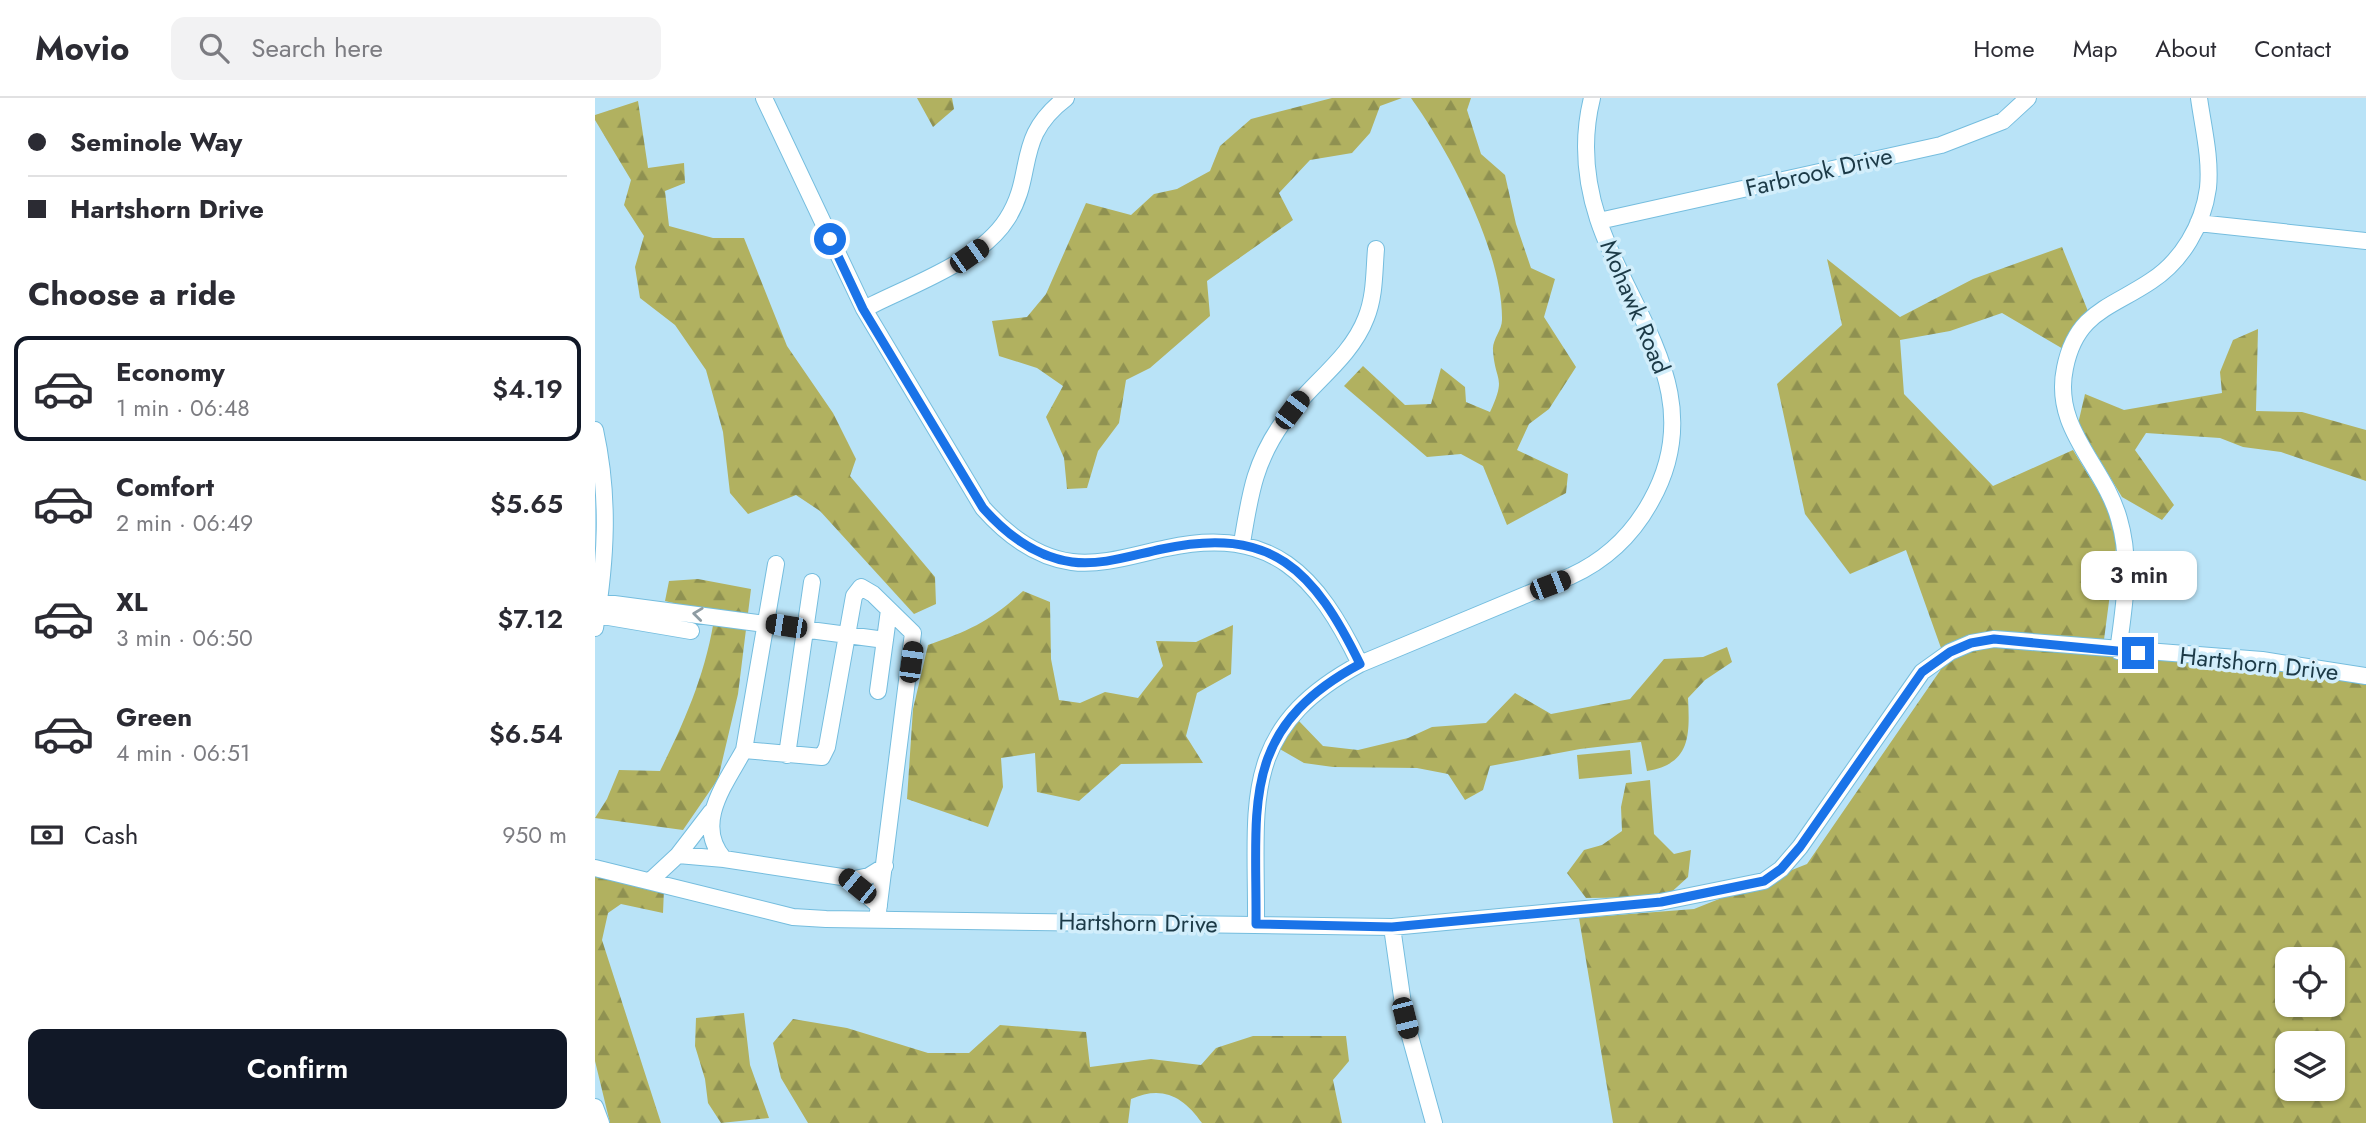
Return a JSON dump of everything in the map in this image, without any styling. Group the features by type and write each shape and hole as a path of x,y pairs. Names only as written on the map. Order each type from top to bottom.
{"street":[{"path":"764,98 863,309 983,508 1002,530 1052,557 1074,562 1106,561 1198,541 1243,543 1273,555 1301,575 1336,618 1360,664"},
{"path":"863,309 969,256 995,235 1009,217 1018,197 1023,164 1035,133 1047,115 1066,98"},
{"name":"Mohawk Road","path":"1256,924 1257,790 1263,767 1285,724 1328,682 1360,664 1580,572 1623,540 1654,496 1670,444 1669,390 1645,317 1599,221 1590,187 1585,148 1586,121 1592,98"},
{"name":"Farbrook Drive","path":"1599,221 1941,145 2003,121 2028,98"},
{"path":"2118,651 2126,580 2123,538 2103,480 2070,430 2063,398 2065,367 2077,337 2097,312 2163,272 2182,252 2198,223 2208,175 2199,98"},
{"path":"2198,223 2366,241"},
{"path":"1243,543 1253,479 1264,453 1282,423 1355,340 1366,318 1373,292 1376,249"},
{"path":"595,430 606,492 597,615"},
{"path":"650,881 678,855 711,812 744,750 776,564"},
{"path":"787,755 812,582"},
{"path":"744,750 819,758 825,752 854,596 861,587 908,626 915,639 878,913"},
{"path":"878,691 889,610"},
{"path":"597,615 766,623 885,640"},
{"path":"597,615 691,631"},
{"name":"Hartshorn Drive","path":"595,868 793,917 878,913 1392,927 1661,902 1764,881 1781,869 1800,847 1914,681 1950,652 1971,643 1994,639 2118,651 2263,660 2366,677"},
{"path":"711,812 715,845 724,859"},
{"path":"678,855 863,878 885,866"},
{"path":"846,877 878,913"},
{"path":"1392,927 1405,1018 1434,1123"},
{"path":"595,1107 601,1123"}],"green space":[{"path":"917,98 952,98 954,109 933,127"},
{"path":"1332,98 1402,98 1380,106 1370,133 1352,153 1310,160 1279,193 1293,220 1207,281 1210,316 1150,368 1126,380 1119,423 1098,451 1087,488 1067,489 1064,458 1046,417 1063,386 1037,368 999,356 992,321 1027,317 1046,294 1086,203 1131,215 1154,194 1177,189 1210,171 1220,146 1251,119"},
{"path":"1411,98 1471,98 1467,110 1481,154 1505,175 1516,224 1531,268 1555,279 1544,317 1576,367 1549,409 1529,424 1517,450 1568,474 1566,493 1507,525 1483,466 1461,454 1427,457 1344,386 1363,366 1405,405 1431,404 1441,368 1465,387 1466,402 1490,412 1498,391 1499,379 1493,346 1502,320 1494,265 1457,174"},
{"path":"638,101 648,168 684,163 685,183 665,191 669,226 713,238 744,238 787,346 833,413 856,459 850,476 935,577 936,604 914,614 820,511 796,495 748,514 730,493 723,432 706,370 675,325 640,298 635,267 644,236 624,205 631,180 595,120 595,115"},
{"path":"2062,247 2094,326 2070,353 2002,313 1950,331 1900,340 1904,394 1993,486 2073,450 2119,525 2102,655 2366,669 2366,1123 1613,1123 1579,918 1694,909 1807,864 1946,662 1906,550 1850,574 1805,514 1777,384 1842,325 1827,259 1900,317 1973,279"},
{"path":"2258,329 2256,411 2302,412 2366,430 2366,481 2281,452 2243,447 2220,438 2146,433 2135,450 2174,505 2162,520 2122,497 2078,424 2085,394 2124,410 2222,393 2220,372 2233,340"},
{"path":"698,579 751,589 738,694 718,779 683,830 595,818 607,799 619,770 660,771 687,713 707,654 715,613 665,601 669,581"},
{"path":"1023,591 1050,602 1051,659 1059,700 1080,703 1105,692 1138,698 1163,666 1156,641 1196,642 1233,625 1231,674 1197,693 1186,736 1203,763 1121,764 1079,801 1037,792 1035,753 1001,758 1003,787 988,827 907,799 913,709 928,645 979,624"},
{"path":"1727,647 1732,662 1705,680 1688,698 1687,736 1679,755 1672,762 1647,771 1641,742 1580,749 1490,766 1483,790 1465,800 1448,774 1417,768 1333,767 1304,763 1278,748 1298,720 1323,746 1358,750 1408,738 1432,727 1486,723 1515,693 1551,714 1630,699 1664,659 1703,657"},
{"path":"1630,750 1632,774 1579,779 1577,755"},
{"path":"1650,780 1654,834 1674,854 1691,850 1688,877 1666,897 1586,898 1567,873 1584,850 1602,845 1622,831 1621,807 1626,783"},
{"path":"595,874 664,889 663,913 621,904 608,913 602,940 661,1123 610,1123 595,1061"},
{"path":"744,1013 750,1065 769,1118 721,1123 708,1103 705,1079 695,1046 696,1018"},
{"path":"793,1019 847,1028 928,1053 969,1053 1000,1025 1086,1032 1090,1067 1151,1059 1201,1065 1216,1048 1253,1036 1346,1036 1349,1061 1333,1080 1342,1123 1202,1123 1179,1100 1162,1093 1153,1093 1131,1099 1128,1123 808,1123 781,1078 773,1043"}],"route":[{"path":"830,239 863,309 983,508 1002,530 1052,557 1074,562 1106,561 1198,541 1243,543 1273,555 1301,575 1336,618 1360,664 1328,682 1285,724 1263,767 1257,790 1256,924 1392,927 1661,902 1764,881 1781,869 1800,847 1914,681 1950,652 1971,643 1994,639 2138,653"}]}
